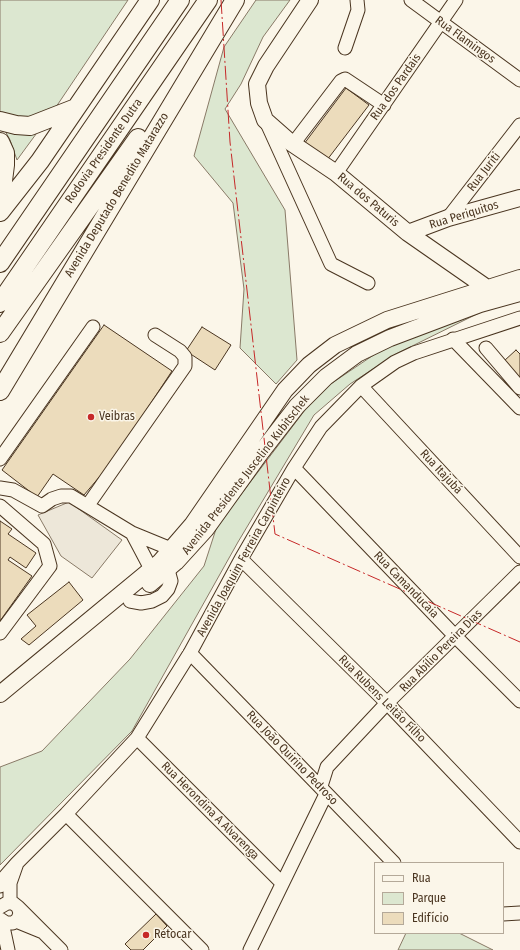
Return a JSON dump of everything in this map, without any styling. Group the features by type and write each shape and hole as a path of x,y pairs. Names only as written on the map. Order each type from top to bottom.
{"highway":[{"path":"0,212 40,161 150,0"},
{"name":"Rodovia Presidente Dutra","path":"0,263 180,0"},
{"name":"Rodovia Presidente Dutra","path":"0,303 208,0"},
{"name":"Avenida Deputado Benedito Matarazzo","path":"0,391 224,15 235,0"},
{"path":"0,333 224,15"},
{"path":"0,122 16,126 30,126 76,108"},
{"path":"0,142 5,153 6,164 0,204"}],"main road":[{"name":"Rua dos Paturis","path":"310,0 266,66 257,84 259,103 265,120 293,144 336,173 408,233 487,288"},
{"name":"Rua Periquitos","path":"408,233 448,218 520,198"},
{"name":"Avenida Presidente Juscelino Kubitschek","path":"0,706 130,601 192,525 285,390 309,365 335,345 387,320 520,278"},
{"name":"Avenida Presidente Juscelino Kubitschek","path":"0,694 206,529 259,455 297,406 326,377 357,354 390,338 480,304 520,293"}],"street":[{"path":"345,48 358,10 357,0"},
{"name":"Rua Flamingos","path":"411,0 520,80"},
{"name":"Rua dos Pardais","path":"336,173 456,0"},
{"path":"293,144 341,81 345,79 384,105"},
{"path":"265,120 286,170 330,264 368,283"},
{"name":"Rua Juriti","path":"448,218 520,125"},
{"name":"Avenida Joaquim Ferreira Carpinteiro","path":"0,886 2,880 17,863 66,814 137,738 190,653 241,559 294,468 321,427 361,386 380,372 408,356 452,339 520,318"},
{"path":"0,459 93,327"},
{"path":"88,505 185,366 185,358 180,351 155,335"},
{"path":"452,339 520,408"},
{"path":"486,348 520,388"},
{"name":"Rua Itajubá","path":"361,386 520,557"},
{"name":"Rua Camanducaia","path":"294,468 455,636 520,701"},
{"path":"0,488 13,490 42,506 52,499 61,496 71,496 132,533 171,549"},
{"path":"0,506 44,544 50,566 0,633"},
{"path":"132,533 159,567"},
{"name":"Rua Rubens Leitão Filho","path":"241,559 387,703 520,842"},
{"name":"Rua Abílio Pereira Dias","path":"250,950 324,790 326,767 387,703 520,572"},
{"name":"Rua João Quirino Pedroso","path":"190,653 393,862"},
{"name":"Rua Herondina A Alvarenga","path":"137,738 282,883"},
{"path":"66,814 202,950"},
{"name":"Avenida Joaquim Ferreira Carpinteiro","path":"11,950 8,921 19,916 9,906 8,893 17,863"},
{"path":"9,906 43,932 61,950"},
{"path":"504,914 520,913"},
{"path":"8,950 8,921 43,932"}],"green space":[{"path":"0,0 128,0 58,104 46,116 38,120 0,117"},
{"path":"256,0 290,0 263,37 241,84 225,109 285,210 297,360 276,384 240,348 244,289 233,203 194,156 224,47"},
{"path":"2,125 39,130 17,160 10,140"},
{"path":"479,313 396,354 350,384 314,415 238,542 132,731 0,865 0,767 42,751 130,659 204,566 217,526 305,410 332,383 390,344"},
{"path":"406,934 461,934 493,950 398,950"}],"shaded area":[{"path":"69,502 122,540 92,578 61,556 38,515"}],"building":[{"path":"346,88 369,105 327,160 304,144"},
{"name":"Veibras","path":"104,325 172,371 112,462 84,495 53,474 37,497 2,470"},
{"path":"202,327 231,345 215,370 186,351"},
{"path":"516,350 520,354 520,378 504,361"},
{"path":"0,521 12,529 8,534 36,553 26,568 10,557 8,560 32,576 0,621"},
{"path":"69,582 83,600 29,645 21,639 36,626 27,615"},
{"name":"Retocar","path":"156,914 167,926 143,950 131,950 125,944"}],"power":[{"path":"221,0 230,142 275,534 520,642"}],"place":[{"name":"Veibras","path":"91,417"},
{"name":"Retocar","path":"146,935"}]}
